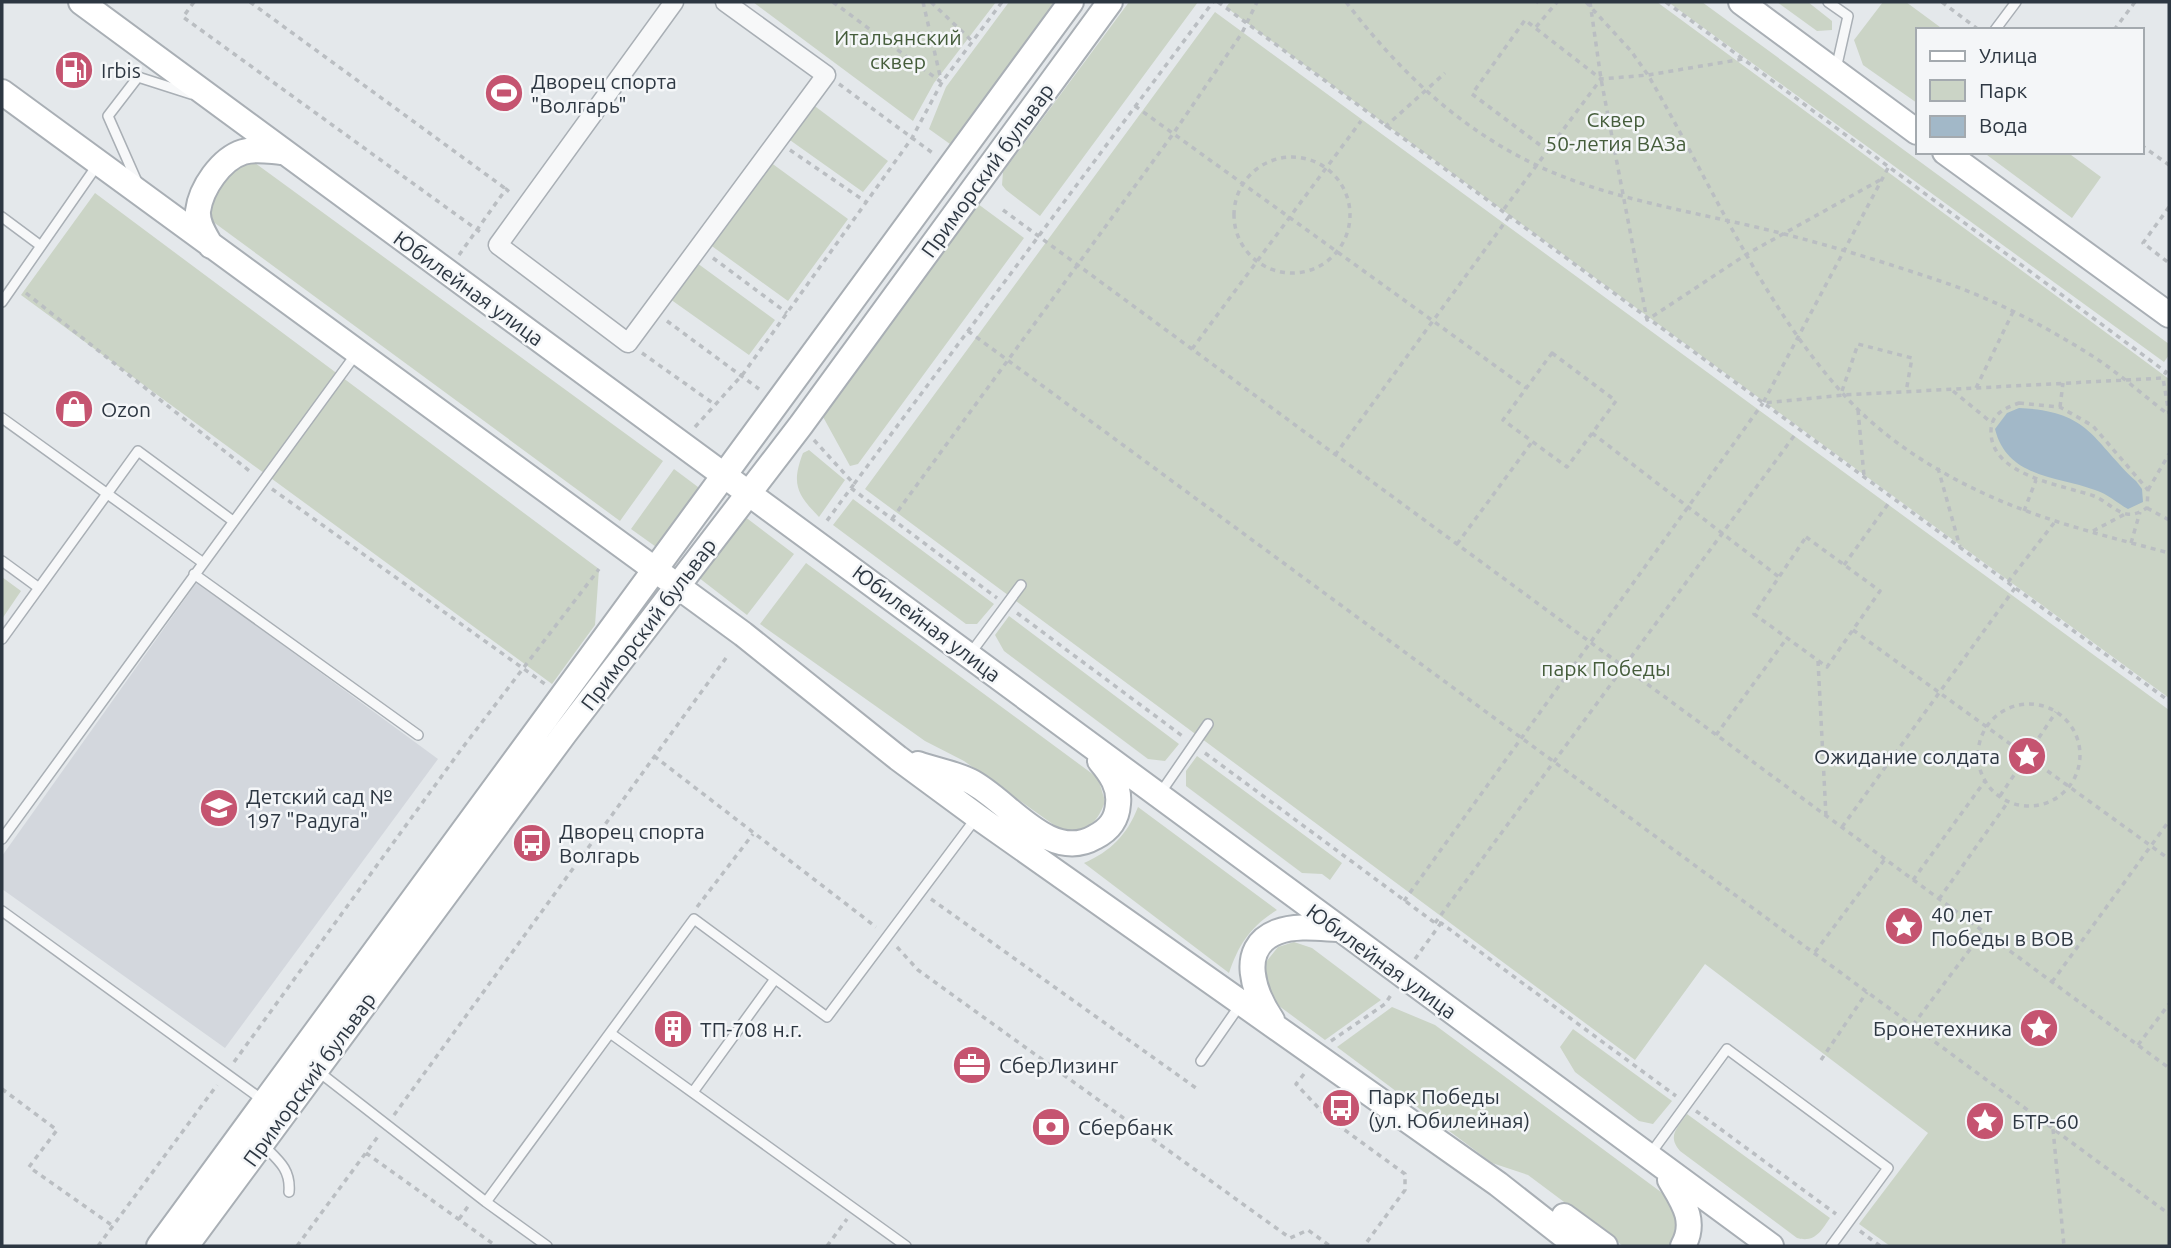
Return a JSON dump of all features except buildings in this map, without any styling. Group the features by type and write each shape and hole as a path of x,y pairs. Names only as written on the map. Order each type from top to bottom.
{"main road":[{"path":"159,1246 1071,2"},
{"name":"Приморский бульвар","path":"186,1246 749,490 801,425 1110,2"},
{"path":"1741,2 1916,131"},
{"name":"Юбилейная улица","path":"93,7 281,152 749,490 1337,929 1772,1246"},
{"path":"2,92 743,634 898,758 978,817 1498,1184 1577,1246"},
{"path":"212,248 201,230 198,212 205,191 216,173 228,160 243,152 281,152"},
{"path":"1948,154 2169,315"},
{"path":"898,758 970,781 1051,840 1072,844 1090,841 1105,832 1117,816 1119,792 1110,773 1083,740"},
{"path":"1280,1032 1260,1003 1252,982 1252,965 1258,950 1277,932 1300,928 1337,929"},
{"path":"1656,1164 1688,1210 1690,1228 1683,1246"},
{"path":"1498,1184 1541,1199 1605,1246"}],"street":[{"path":"674,2 498,245 628,343 826,75 724,2"}],"lane":[{"path":"1828,2 1848,16 1836,70"},
{"path":"1996,28 2016,2"},
{"path":"143,195 108,116 138,77 213,101"},
{"path":"2,302 99,163"},
{"path":"2,217 41,246"},
{"path":"2,839 357,353"},
{"path":"2,418 202,562"},
{"path":"2,639 138,451 233,521"},
{"path":"2,561 39,588"},
{"path":"194,574 418,735"},
{"path":"970,655 1021,585"},
{"path":"1158,796 1208,723"},
{"path":"486,1202 694,919 827,1017 978,817"},
{"path":"2,911 265,1102"},
{"path":"693,1092 775,979"},
{"path":"1201,1061 1241,1003"},
{"path":"610,1033 905,1246"},
{"path":"1656,1164 1687,1104 1727,1049 1888,1168 1830,1246"},
{"path":"316,1070 547,1246"},
{"path":"261,1143 284,1166 290,1177 289,1192"}],"path":[{"path":"194,2 183,17 498,245"},
{"path":"250,2 526,205"},
{"path":"833,2 942,82"},
{"path":"923,2 942,82"},
{"path":"931,2 973,42"},
{"path":"694,428 743,374 788,313 912,138 942,82 1002,2"},
{"path":"826,522 1213,2"},
{"path":"1218,2 1385,127 1511,214 1647,320 2169,701"},
{"path":"892,519 1173,134 1247,23 1256,2"},
{"path":"1346,2 1376,42 1424,91 1477,131 1538,165 1623,197 1784,234 1939,281 2013,312 2096,358 2169,414"},
{"path":"1535,28 1557,2"},
{"path":"1666,2 2168,372 2163,378 1843,394 1763,403"},
{"path":"1942,2 1976,28"},
{"path":"2116,28 2135,2"},
{"path":"1589,3 1648,75 1748,254 1798,335 1843,394 1898,444 1980,492 2054,523 2169,553"},
{"path":"1589,3 1647,320"},
{"path":"1548,150 1472,94 1525,20 1601,79 1648,75 1743,59"},
{"path":"1385,127 1445,73"},
{"path":"826,75 951,166"},
{"path":"1504,210 1601,79"},
{"path":"1135,106 1526,388"},
{"path":"1192,349 1361,121"},
{"path":"777,141 866,202"},
{"path":"2143,146 2169,165"},
{"path":"1288,157 1308,159 1327,168 1347,193 1351,214 1349,232 1338,252 1317,269 1300,274 1281,273 1257,263 1238,237 1234,217 1236,198 1243,184 1254,171 1271,160 1288,157"},
{"path":"1404,901 1763,403 1888,168"},
{"path":"1647,320 1748,254 1882,179"},
{"path":"459,255 506,189"},
{"path":"2169,207 2143,243 2169,262"},
{"path":"1003,210 2169,1068"},
{"path":"1335,455 1511,214"},
{"path":"699,248 788,313"},
{"path":"15,284 262,481 552,690"},
{"path":"654,311 743,374 764,393"},
{"path":"1976,388 2013,312"},
{"path":"968,331 2169,1214"},
{"path":"628,343 715,404"},
{"path":"1843,394 1858,344 1912,358 1906,392"},
{"path":"1552,353 1616,401 1592,433 1567,467 1503,420 1552,353"},
{"path":"2163,378 2169,414"},
{"path":"2060,407 2063,383"},
{"path":"1952,390 1992,423"},
{"path":"2125,514 2098,497 2036,480 2005,460 1991,435 1992,423 2000,410 2019,402 2060,407 2093,426 2148,489"},
{"path":"1858,408 1864,477"},
{"path":"1592,433 1779,577"},
{"path":"1435,923 1794,436"},
{"path":"814,440 852,486 892,519 1404,901 1435,923 1441,923 1881,1246"},
{"path":"1457,544 1532,442"},
{"path":"2147,508 2148,489 2169,454"},
{"path":"1938,468 1960,548"},
{"path":"2024,511 2036,480"},
{"path":"1844,565 1888,504"},
{"path":"2091,533 2125,514 2147,508"},
{"path":"2147,508 2169,520"},
{"path":"2131,543 2140,512"},
{"path":"2008,583 2054,523"},
{"path":"1806,537 1880,591 1827,667 1754,614 1779,577 1806,537"},
{"path":"98,1246 522,668 599,569"},
{"path":"1842,827 2015,588"},
{"path":"1853,631 2169,859"},
{"path":"1716,735 1787,638"},
{"path":"299,1245 726,658"},
{"path":"1818,661 1826,816"},
{"path":"2035,704 2056,712 2074,731 2080,749 2077,772 2069,787 2045,803 2020,805 2008,802 1985,781 1978,758 1987,727 1996,716 2015,706 2035,704"},
{"path":"2000,796 2056,712"},
{"path":"654,756 888,936 918,970 1290,1238 1308,1230 1330,1246"},
{"path":"1913,880 1985,781"},
{"path":"1939,899 2008,802"},
{"path":"2052,982 2169,821"},
{"path":"1814,953 1885,859"},
{"path":"921,892 1196,1088"},
{"path":"1912,1025 1983,932"},
{"path":"1821,1060 1867,992"},
{"path":"2138,1045 2169,1004"},
{"path":"2,1089 57,1130 29,1167 113,1226"},
{"path":"2053,1129 2064,1246"},
{"path":"366,1153 496,1246"},
{"path":"827,1246 855,1209"}],"shaded area":[{"name":"Детский сад № 197 \"Радуга\"","path":"197,582 438,759 225,1048 2,889 2,856"}],"green space":[{"name":"Итальянский сквер","path":"753,2 996,2 934,83 913,121"},
{"path":"1009,2 1055,2 950,144 929,129 946,87"},
{"path":"1129,2 1198,2 1040,216 1006,190 1002,185 1003,172"},
{"name":"Сквер 50-летия ВАЗа","path":"1230,2 1657,2 2169,379 2169,698 1247,23 1226,7"},
{"path":"1668,2 1702,2 2169,344 2169,355 2164,362"},
{"path":"1777,2 1808,2 1832,21 1832,30 1817,31"},
{"path":"1883,2 1906,2 1941,28 1916,28 1916,102 1863,65 1854,40"},
{"name":"парк Победы","path":"1215,12 2169,710 2169,1246 1890,1246 1859,1224 1928,1133 1705,964 1635,1060 865,489"},
{"path":"812,104 888,161 863,192 787,138"},
{"path":"1986,154 2070,154 2101,177 2072,218"},
{"path":"251,160 663,461 620,521 212,221 213,202 221,185"},
{"path":"770,162 848,219 788,301 709,244"},
{"path":"95,193 599,569 595,625 552,684 21,295"},
{"path":"978,204 1024,238 858,464 850,466 822,415"},
{"path":"697,263 775,320 749,355 670,299"},
{"path":"809,450 845,480 819,517 798,488 799,464 803,453"},
{"path":"674,469 702,490 659,549 631,529"},
{"path":"853,499 994,604 977,624 966,624 833,525"},
{"path":"740,513 794,554 747,615 694,574"},
{"path":"806,563 1098,778 1105,801 1099,816 1084,829 1061,830 964,761 925,741 760,624"},
{"path":"2,577 21,591 2,619"},
{"path":"1009,616 1179,744 1165,761 1148,759 1004,651 995,635"},
{"path":"1197,756 1342,863 1330,880 1322,874 1302,873 1186,786 1186,771"},
{"path":"1138,807 1277,910 1247,937 1229,973 1084,863 1117,841 1129,826"},
{"path":"1294,942 1312,948 1381,1000 1325,1040 1271,1000 1262,967 1278,947"},
{"path":"1392,1007 1435,1025 1669,1198 1681,1221 1674,1246 1623,1246 1528,1175 1492,1163 1337,1047"},
{"path":"1573,1029 1672,1101 1653,1124 1639,1121 1575,1072 1560,1047"},
{"path":"1687,1114 1830,1218 1820,1231 1808,1239 1797,1238 1680,1151 1674,1136"}],"water":[{"path":"2019,408 2061,415 2087,430 2136,481 2142,489 2143,502 2128,509 2100,492 2035,473 2010,457 2001,445 1995,429 2007,413"}],"place":[{"name":"Irbis","path":"74,70"},
{"name":"Дворец спорта \"Волгарь\"","path":"504,93"},
{"name":"Ozon","path":"74,409"},
{"name":"Ожидание солдата","path":"2027,756"},
{"name":"Детский сад № 197 \"Радуга\"","path":"219,808"},
{"name":"Дворец спорта Волгарь","path":"532,843"},
{"name":"40 лет Победы в ВОВ","path":"1904,926"},
{"name":"Бронетехника","path":"2039,1028"},
{"name":"ТП-708 н.г.","path":"673,1029"},
{"name":"СберЛизинг","path":"972,1065"},
{"name":"Парк Победы (ул. Юбилейная)","path":"1341,1108"},
{"name":"БТР-60","path":"1985,1121"},
{"name":"Сбербанк","path":"1051,1127"}]}
